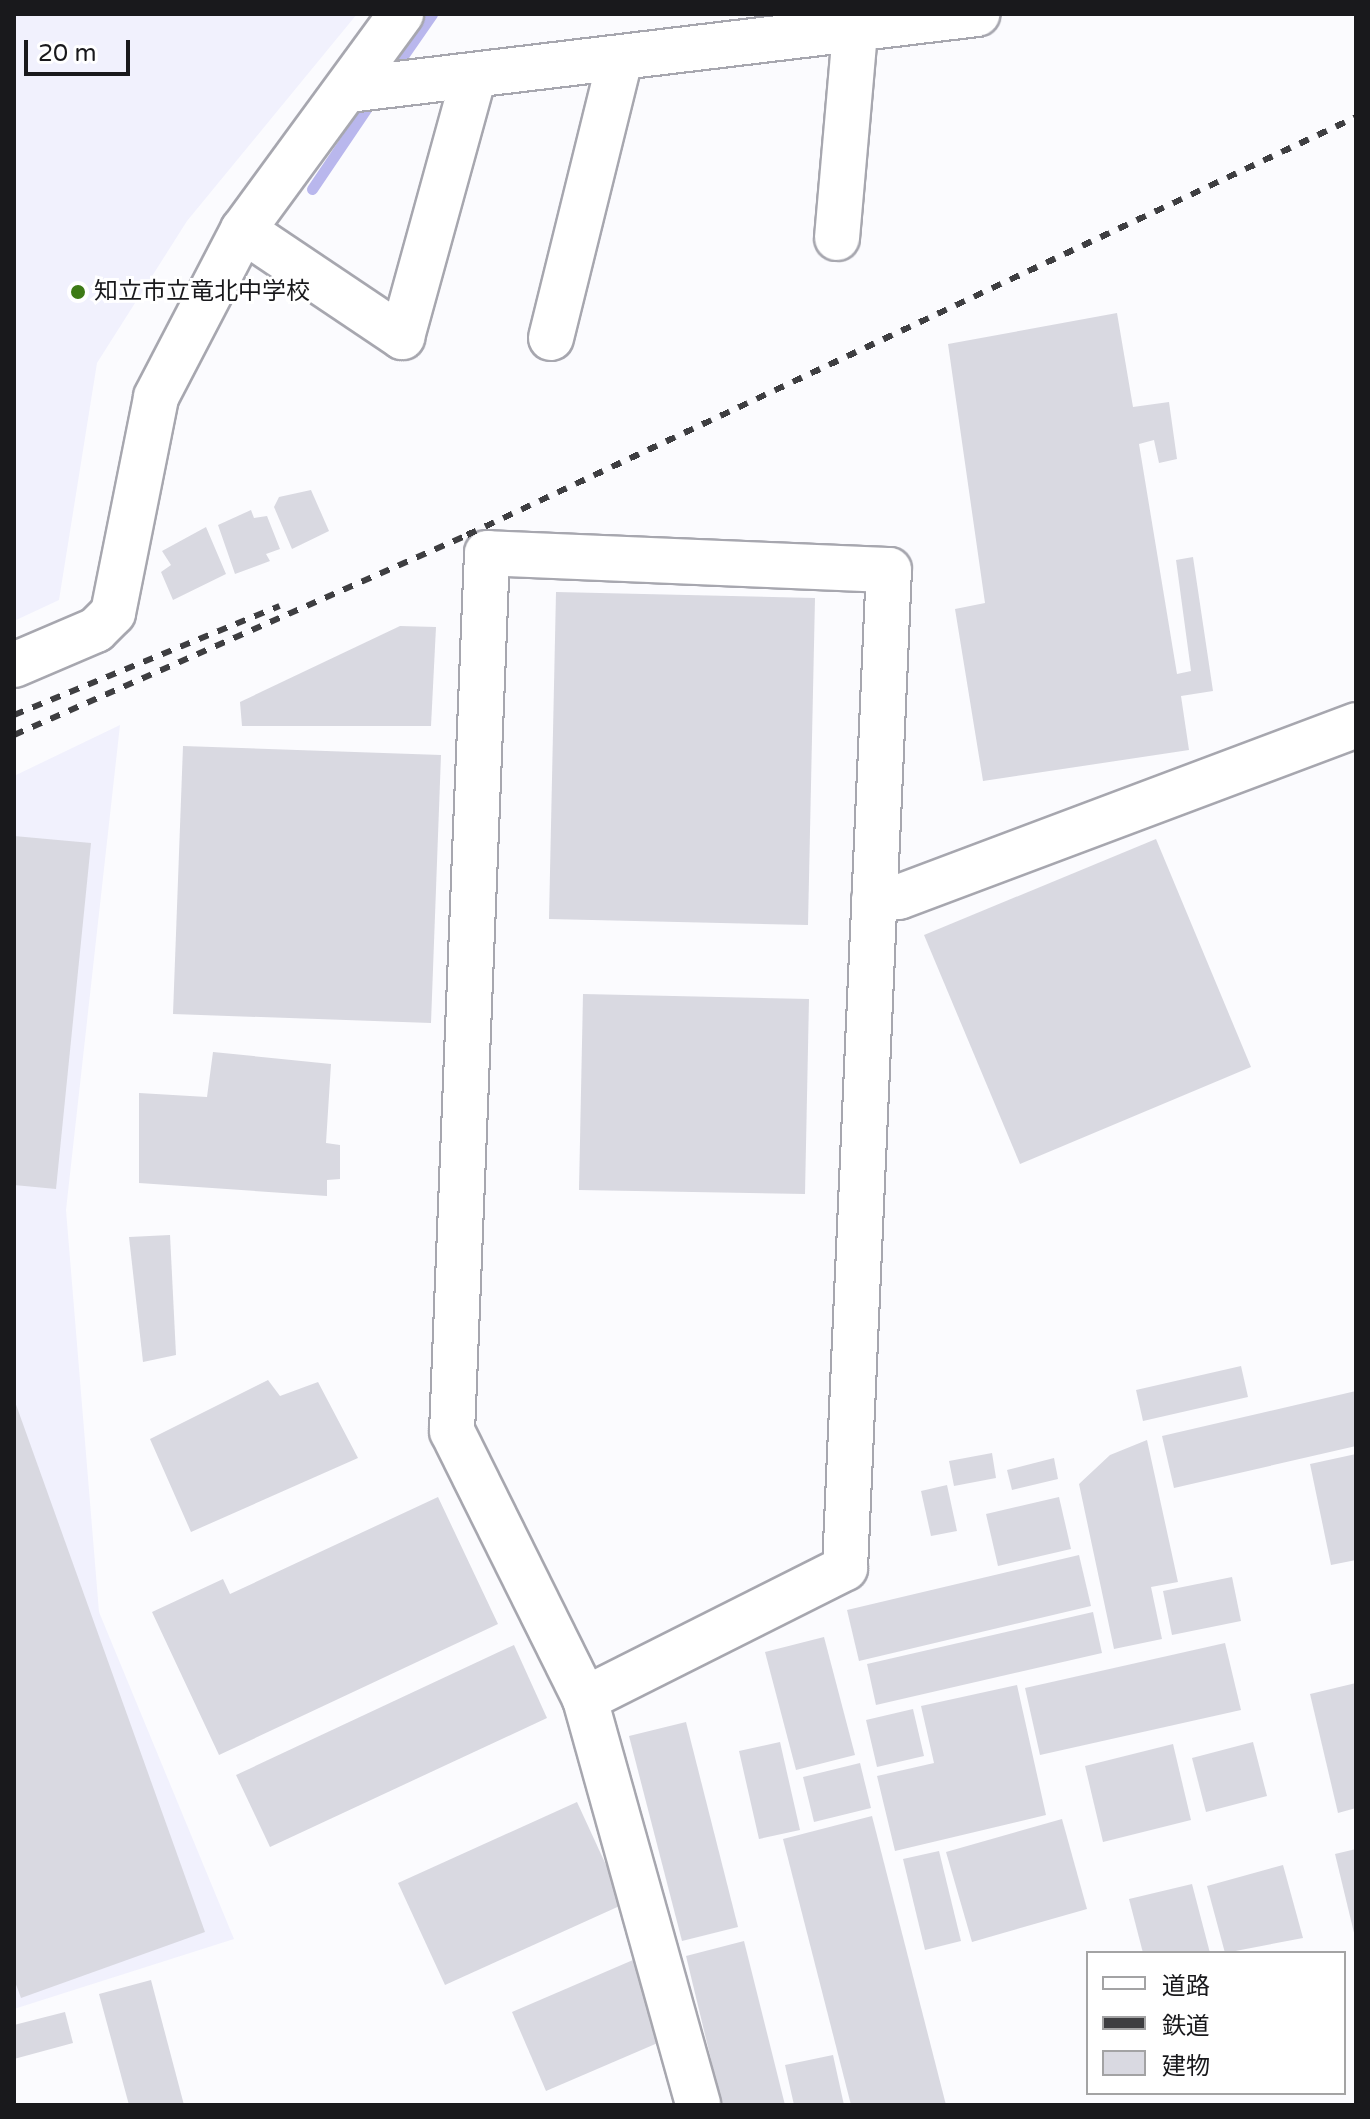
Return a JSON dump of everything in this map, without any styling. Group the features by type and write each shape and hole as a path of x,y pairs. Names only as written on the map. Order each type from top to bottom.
{"street":[{"path":"14,665 96,630 113,613 156,397 243,230 401,14"},
{"path":"348,90 620,60 964,16"},
{"path":"837,238 855,31"},
{"path":"551,338 620,60"},
{"path":"243,230 402,337 474,76"},
{"path":"585,1699 845,1568 889,570 487,553 452,1431 585,1699 698,2105"},
{"path":"874,899 899,897 1356,725"}],"shaded area":[{"name":"知立市立竜北中学校","path":"14,14 357,14 187,221 97,363 59,600 14,621"},
{"path":"120,725 66,1210 99,1612 234,1939 14,2009 14,776"}],"building":[{"path":"1117,313 1133,407 1169,402 1177,459 1159,463 1154,440 1139,444 1177,674 1191,671 1176,560 1193,557 1213,691 1181,696 1189,750 983,781 955,609 985,603 948,344"},
{"path":"311,490 329,531 292,549 274,507 279,497"},
{"path":"251,510 254,518 267,516 280,549 266,554 270,561 235,574 218,525"},
{"path":"206,527 226,574 173,600 161,572 171,565 162,551"},
{"path":"556,592 815,598 808,925 549,919"},
{"path":"400,626 436,627 431,726 242,726 240,702"},
{"path":"183,746 441,755 431,1023 173,1014"},
{"path":"14,836 91,843 56,1189 14,1185"},
{"path":"1156,839 1251,1067 1020,1164 924,935"},
{"path":"583,994 809,999 805,1194 579,1190"},
{"path":"213,1052 331,1064 326,1143 340,1145 340,1179 327,1180 327,1196 139,1183 139,1093 207,1097"},
{"path":"170,1235 176,1355 143,1362 129,1237"},
{"path":"1241,1366 1248,1397 1143,1421 1136,1390"},
{"path":"268,1380 280,1396 318,1382 358,1458 191,1532 150,1439"},
{"path":"1356,1391 1356,1446 1174,1488 1162,1436"},
{"path":"14,1399 205,1932 21,1998 14,1979"},
{"path":"1147,1440 1178,1582 1151,1587 1162,1639 1114,1649 1079,1484 1110,1455"},
{"path":"992,1453 996,1478 954,1486 949,1461"},
{"path":"1356,1454 1356,1560 1331,1565 1310,1464"},
{"path":"1054,1458 1058,1479 1012,1490 1007,1470"},
{"path":"947,1485 957,1531 931,1536 921,1491"},
{"path":"438,1497 498,1624 219,1755 152,1612 223,1579 230,1594"},
{"path":"1059,1497 1071,1549 998,1566 986,1514"},
{"path":"1079,1555 1091,1606 859,1661 847,1610"},
{"path":"1232,1577 1241,1621 1172,1635 1163,1591"},
{"path":"1093,1612 1102,1653 876,1705 867,1664"},
{"path":"824,1637 855,1755 796,1770 765,1652"},
{"path":"1225,1643 1241,1710 1040,1755 1025,1688"},
{"path":"514,1645 547,1718 270,1847 236,1775"},
{"path":"1356,1683 1356,1808 1338,1813 1310,1694"},
{"path":"1017,1685 1046,1815 895,1851 877,1776 934,1763 921,1706"},
{"path":"913,1709 924,1756 877,1767 866,1720"},
{"path":"686,1722 738,1927 682,1941 629,1736"},
{"path":"780,1742 800,1830 759,1839 739,1751"},
{"path":"1253,1742 1267,1796 1206,1812 1192,1758"},
{"path":"1173,1744 1191,1820 1103,1842 1085,1766"},
{"path":"860,1763 871,1808 814,1822 803,1777"},
{"path":"577,1802 624,1904 445,1985 398,1883"},
{"path":"872,1816 946,2105 851,2105 783,1839"},
{"path":"1062,1819 1087,1909 972,1942 946,1852"},
{"path":"1356,1849 1356,1937 1355,1937 1335,1854"},
{"path":"939,1851 961,1941 925,1950 903,1859"},
{"path":"1283,1865 1303,1938 1224,1951 1207,1886"},
{"path":"1192,1884 1209,1951 1142,1951 1129,1899"},
{"path":"744,1941 785,2105 722,2105 686,1956"},
{"path":"633,1960 667,2039 546,2091 512,2012"},
{"path":"151,1980 184,2105 129,2105 99,1994"},
{"path":"65,2012 73,2043 14,2059 14,2025"},
{"path":"833,2055 844,2105 794,2105 785,2065"}],"waterway":[{"path":"403,56 432,14"},
{"path":"312,189 366,109"}],"railway":[{"path":"14,735 467,535 1356,117"},
{"path":"14,715 280,606"}],"place":[{"name":"知立市立竜北中学校","path":"78,292"}]}
